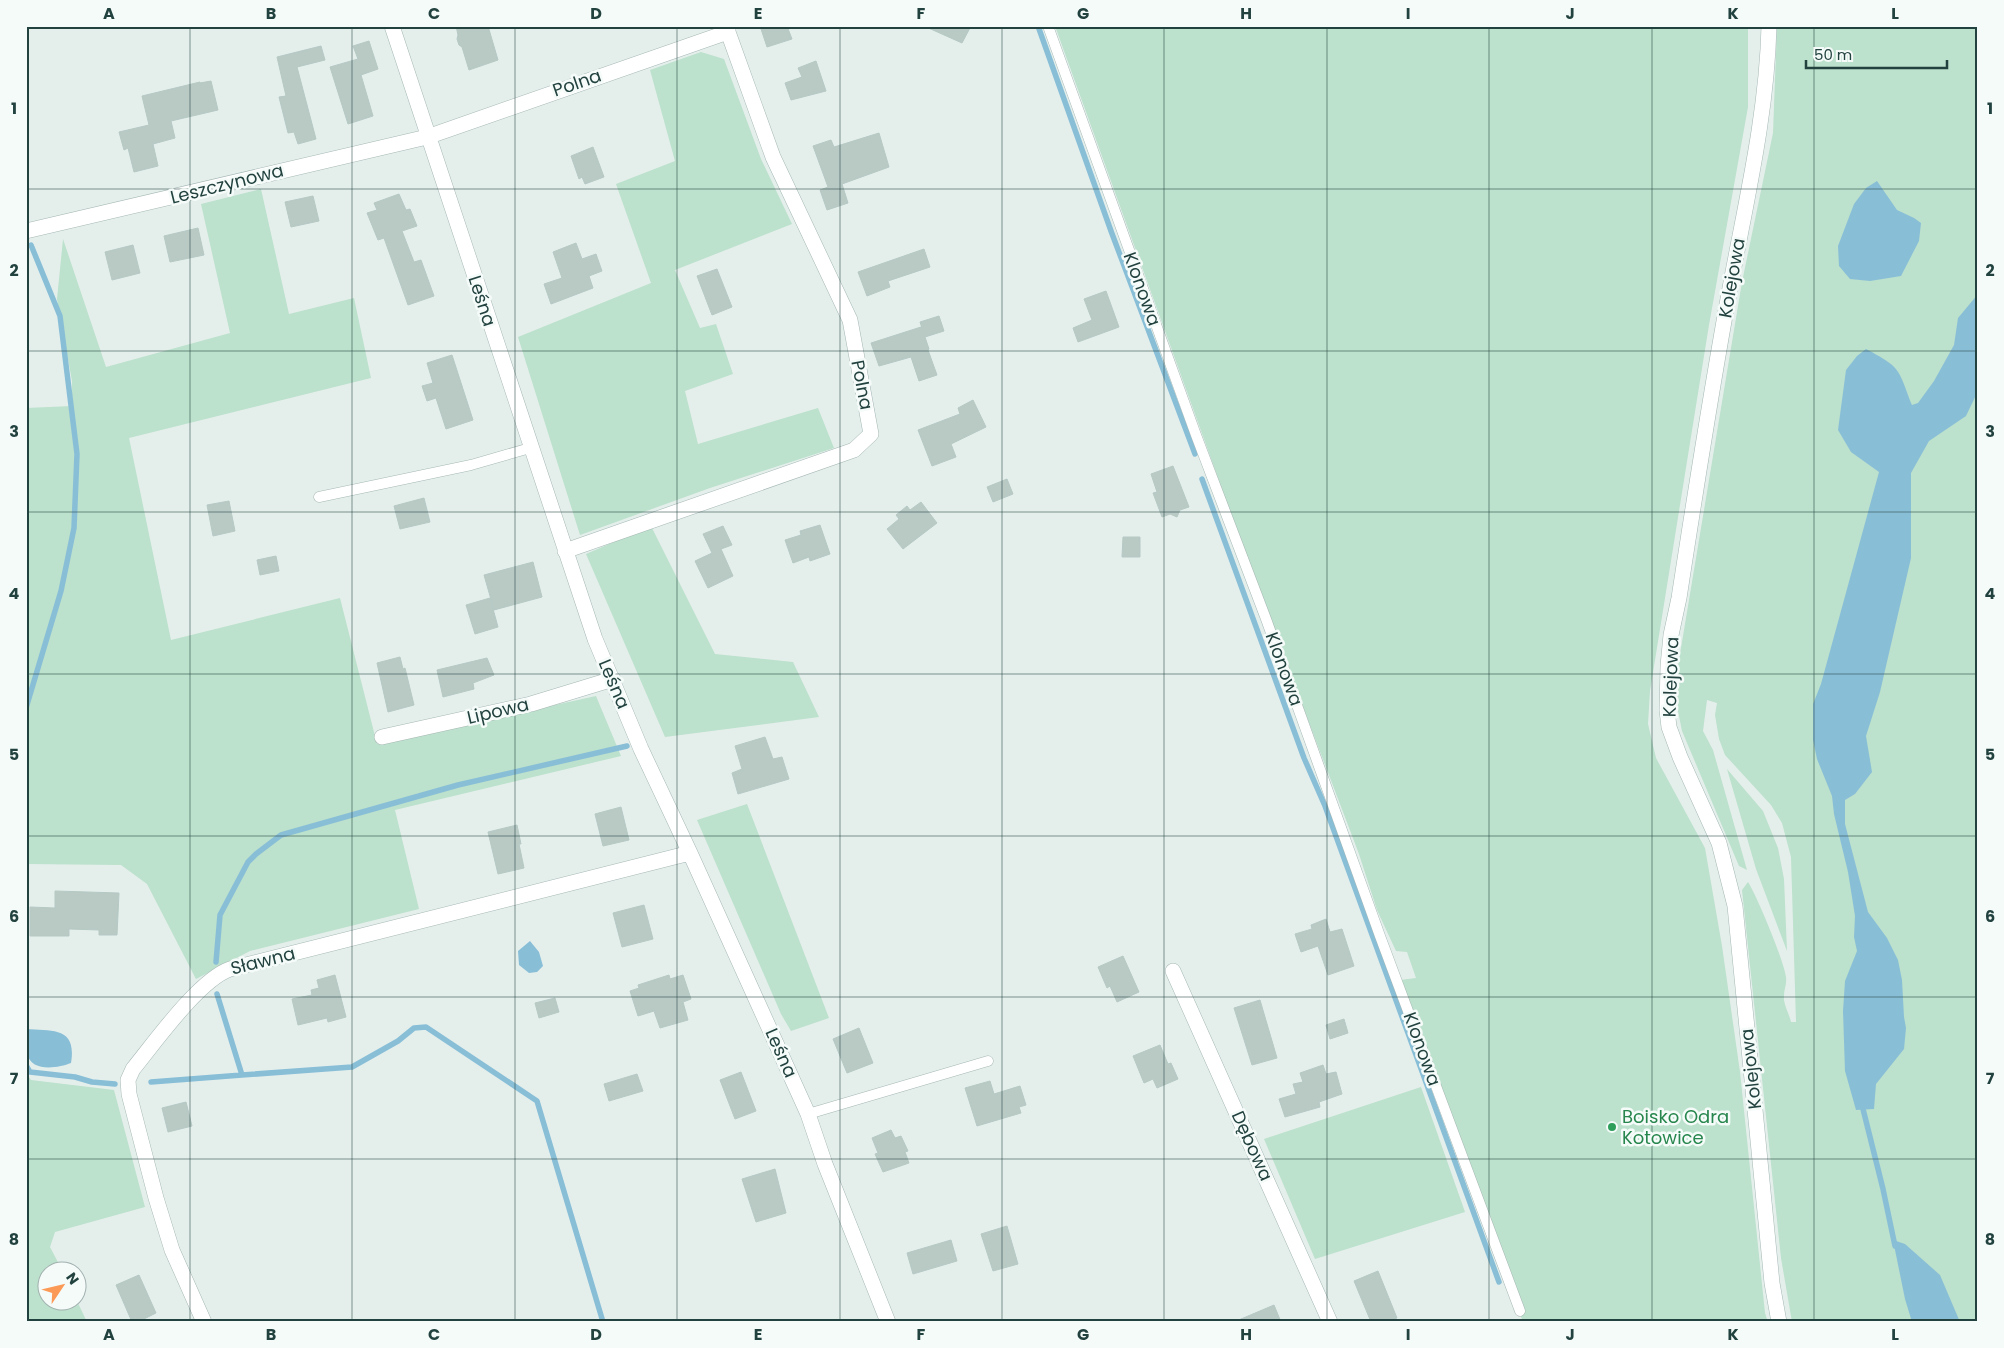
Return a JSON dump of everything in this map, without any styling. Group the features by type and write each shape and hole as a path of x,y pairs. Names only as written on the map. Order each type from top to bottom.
{"street":[{"name":"Leśna","path":"392,26 595,640 641,749 690,852 808,1114 825,1164 888,1322"},
{"name":"Kolejowa","path":"1768,26 1768,65 1761,116 1718,351 1671,635 1667,710 1670,727 1680,757 1719,843 1734,906 1772,1283 1779,1322"},
{"name":"Polna","path":"427,136 728,29 773,157 850,320 871,434 854,450 565,551"},
{"name":"Leszczynowa","path":"26,231 427,136"},
{"name":"Lipowa","path":"382,737 531,704 613,679"},
{"name":"Sławna","path":"204,1322 172,1250 156,1198 129,1094 128,1080 133,1069 181,1010 210,980 219,973 230,969 690,852"},
{"name":"Dębowa","path":"1174,971 1330,1322"}],"lane":[{"name":"Klonowa","path":"1048,26 1193,426 1266,618 1384,945 1520,1311"},
{"path":"319,497 470,465 530,448"},
{"path":"808,1114 988,1061"}],"green space":[{"path":"1055,26 1748,26 1748,107 1709,325 1650,691 1648,724 1656,758 1705,848 1722,946 1740,1072 1765,1313 1768,1322 1523,1322 1400,980 1416,978 1407,952 1396,951 1377,910 1359,854 1257,586"},
{"path":"1777,26 1978,26 1978,1322 1792,1322 1781,1258 1742,890 1748,882 1770,929 1786,977 1785,1005 1791,1022 1796,1022 1791,857 1782,823 1771,805 1725,755 1719,739 1715,715 1717,703 1707,700 1703,731 1713,750 1747,870 1739,866 1682,731 1676,701 1676,678 1742,282 1773,133"},
{"path":"701,52 724,59 761,159 792,224 675,270 700,328 716,324 733,374 685,391 698,444 818,408 834,448 710,488 580,535 518,337 651,283 616,184 675,161 650,70"},
{"path":"261,189 289,314 354,298 371,378 129,438 171,640 340,598 377,744 596,696 621,756 395,810 419,909 250,951 196,979 147,884 121,865 26,864 26,408 72,406 72,381 57,299 63,239 106,367 230,333 201,204"},
{"path":"651,526 715,654 793,662 819,717 665,737 586,554"},
{"path":"1727,769 1763,811 1778,848 1784,879 1787,951 1756,869"},
{"path":"747,804 829,1018 791,1031 781,1014 697,820"},
{"path":"26,1073 31,1080 114,1090 145,1207 55,1232 50,1247 57,1260 38,1260 38,1310 81,1310 87,1322 26,1322"},
{"path":"1421,1087 1465,1212 1315,1259 1264,1139"}],"water":[{"path":"1877,181 1897,210 1921,223 1919,241 1901,276 1870,281 1850,279 1839,266 1838,246 1854,204 1866,188"},
{"path":"1978,294 1978,391 1966,416 1929,441 1911,473 1911,558 1880,692 1866,736 1872,772 1855,794 1845,800 1845,824 1868,912 1887,938 1898,960 1902,980 1906,1028 1904,1049 1876,1084 1874,1109 1856,1110 1845,1071 1843,1011 1845,981 1857,951 1854,937 1855,916 1832,796 1817,759 1813,740 1813,704 1821,684 1879,472 1851,452 1838,430 1846,370 1857,356 1866,349 1893,366 1901,376 1912,405 1918,403 1934,381 1954,345 1958,318"},
{"path":"530,941 539,952 543,966 537,972 529,973 519,965 518,951"},
{"path":"26,1029 54,1031 67,1037 72,1051 71,1063 52,1067 34,1064 26,1050"},
{"path":"1893,1240 1905,1244 1940,1275 1960,1322 1912,1322 1905,1299"}],"building":[{"path":"456,26 488,26 498,60 469,70 462,47 457,39"},
{"path":"760,26 787,26 792,39 767,47"},
{"path":"924,26 971,26 962,43"},
{"path":"369,41 378,69 361,75 373,116 348,124 330,67 358,59 353,46"},
{"path":"321,46 325,60 297,67 316,139 298,144 294,132 288,133 279,97 286,96 277,57"},
{"path":"816,61 826,91 791,100 785,83 802,77 798,68"},
{"path":"211,81 218,110 171,121 175,138 153,144 158,166 134,172 128,148 124,150 119,132 149,125 142,96"},
{"path":"879,133 889,167 842,184 848,203 827,210 820,190 828,187 813,146 831,140 834,147"},
{"path":"593,147 604,177 585,184 582,177 579,179 571,156"},
{"path":"399,194 406,210 410,209 417,226 402,231 414,262 421,260 434,296 408,305 384,238 378,240 367,213 377,210 374,203"},
{"path":"313,196 319,221 291,227 285,202"},
{"path":"198,228 204,255 170,262 164,236"},
{"path":"576,243 582,259 596,254 602,271 589,276 593,288 551,304 544,284 562,278 553,252"},
{"path":"133,245 140,273 112,280 105,252"},
{"path":"924,249 930,267 888,281 890,287 867,296 858,272"},
{"path":"717,269 732,307 712,315 697,276"},
{"path":"1106,291 1119,327 1078,342 1073,328 1092,320 1084,299"},
{"path":"939,316 944,331 925,337 937,375 919,381 911,357 879,366 871,343 922,328 920,322"},
{"path":"452,355 473,420 446,429 436,398 427,401 422,386 433,383 427,363"},
{"path":"973,400 986,427 951,444 956,457 932,466 918,430 960,414 958,408"},
{"path":"1173,466 1189,507 1180,510 1177,517 1170,514 1162,517 1153,493 1157,492 1151,474"},
{"path":"1007,479 1013,494 993,502 987,487"},
{"path":"424,498 430,522 400,529 394,506"},
{"path":"229,501 235,531 213,536 207,505"},
{"path":"921,502 937,523 903,549 887,529 899,519 896,515 907,506 910,510"},
{"path":"820,525 830,554 810,561 809,557 793,563 785,540 801,535 800,531"},
{"path":"723,526 732,545 721,549 733,576 708,588 695,561 712,553 703,534"},
{"path":"1123,537 1140,537 1140,557 1122,557"},
{"path":"276,556 279,571 260,575 257,560"},
{"path":"533,562 542,597 494,610 484,575"},
{"path":"490,598 498,627 475,634 466,605"},
{"path":"400,657 403,669 405,668 414,705 388,712 377,663"},
{"path":"487,658 494,675 473,683 474,689 443,697 437,670"},
{"path":"765,737 773,759 782,757 789,779 738,794 732,773 742,769 735,746"},
{"path":"621,807 629,840 603,846 595,814"},
{"path":"517,825 524,868 498,874 488,832"},
{"path":"55,891 119,893 117,935 99,935 99,930 69,929 69,936 30,936 30,907 55,908"},
{"path":"644,905 653,939 622,947 613,913"},
{"path":"1326,919 1330,932 1342,929 1354,966 1328,975 1318,946 1301,952 1295,934 1312,929 1311,925"},
{"path":"1123,956 1139,992 1117,1002 1110,986 1107,988 1098,967"},
{"path":"335,975 346,1017 328,1022 327,1018 298,1025 292,999 312,995 311,990 319,988 317,980"},
{"path":"669,975 670,979 683,975 691,999 683,1002 688,1020 660,1028 654,1011 638,1016 630,991 639,988 638,985"},
{"path":"555,998 559,1012 539,1018 535,1003"},
{"path":"1260,1000 1277,1058 1252,1065 1234,1008"},
{"path":"1344,1019 1348,1033 1330,1039 1326,1025"},
{"path":"859,1028 873,1063 847,1073 833,1039"},
{"path":"1160,1045 1168,1064 1171,1063 1178,1079 1157,1088 1153,1079 1144,1083 1133,1056"},
{"path":"1323,1065 1326,1074 1336,1072 1342,1094 1319,1102 1320,1107 1285,1117 1279,1099 1296,1094 1293,1084 1303,1082 1300,1073"},
{"path":"741,1072 756,1111 735,1119 720,1080"},
{"path":"637,1074 643,1091 609,1101 604,1084"},
{"path":"990,1081 994,1094 1020,1086 1026,1105 1019,1107 1021,1113 977,1126 965,1088"},
{"path":"186,1102 192,1126 168,1132 162,1108"},
{"path":"891,1130 895,1138 901,1136 908,1151 905,1152 909,1163 883,1172 875,1154 878,1153 872,1138"},
{"path":"775,1169 786,1213 756,1222 742,1179"},
{"path":"1007,1226 1018,1264 993,1271 981,1234"},
{"path":"951,1240 957,1261 913,1274 907,1253"},
{"path":"1378,1271 1397,1318 1388,1322 1371,1322 1354,1281"},
{"path":"139,1275 156,1313 138,1322 132,1322 116,1285"},
{"path":"1274,1305 1281,1322 1234,1322"}],"waterway":[{"path":"1038,26 1111,231 1195,454"},
{"path":"26,708 61,591 74,528 77,454 60,316 31,245"},
{"path":"1202,479 1304,758 1325,806 1499,1282"},
{"path":"216,962 220,915 248,862 281,835 458,785 627,746"},
{"path":"217,994 242,1075 352,1067 398,1041 414,1028 426,1027 537,1101 603,1322"},
{"path":"26,1065 30,1072 115,1084"},
{"path":"151,1082 242,1075"},
{"path":"1863,1101 1863,1109 1895,1246"}],"place":[{"name":"Boisko Odra Kotowice","path":"1612,1127"}]}
